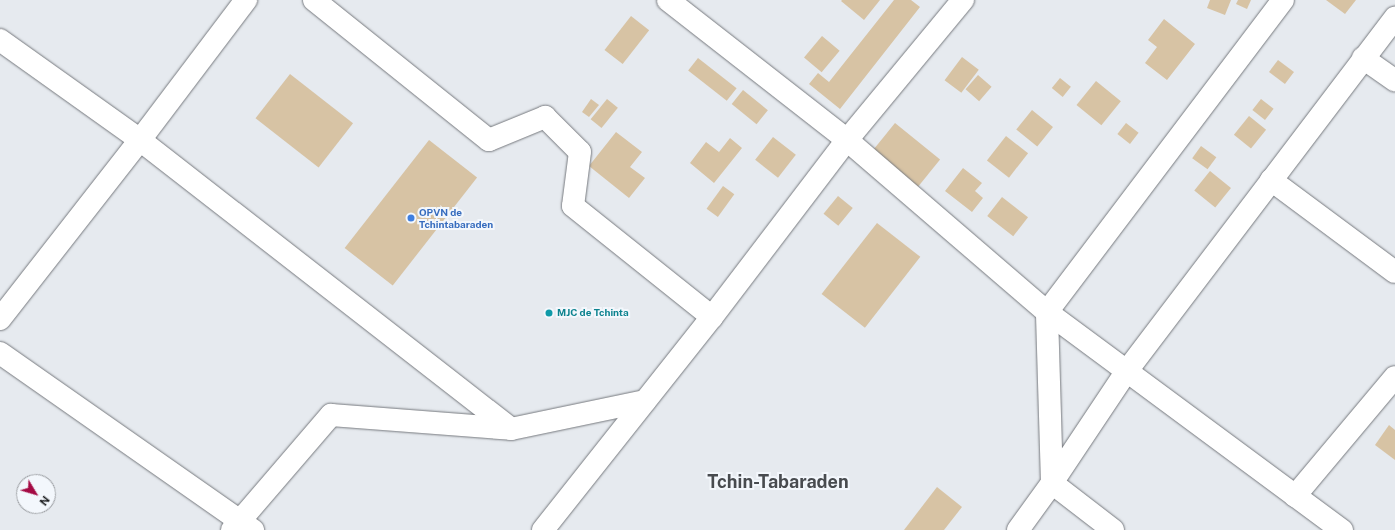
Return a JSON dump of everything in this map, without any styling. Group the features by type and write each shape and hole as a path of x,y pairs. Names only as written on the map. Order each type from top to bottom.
{"street":[{"path":"0,319 140,140 246,0"},
{"path":"314,0 489,140 545,117 580,152 572,206 712,317"},
{"path":"668,0 848,140 1047,312 1126,372 1342,530"},
{"path":"543,530 712,317 848,140 963,0"},
{"path":"1105,528 1052,483 1047,312 1283,0"},
{"path":"1018,530 1052,483 1126,372 1395,17"},
{"path":"0,40 140,140 511,430"},
{"path":"1363,58 1395,80"},
{"path":"1271,180 1395,272"},
{"path":"0,353 241,527 331,415 511,430 645,401"},
{"path":"1295,496 1395,377"}],"building":[{"path":"880,0 864,20 841,1"},
{"path":"894,0 911,0 920,7 840,109 809,84 818,73 829,82"},
{"path":"1210,0 1231,0 1225,15 1207,8"},
{"path":"1238,0 1251,0 1247,9 1236,4"},
{"path":"1326,0 1356,0 1345,14"},
{"path":"631,16 649,30 623,64 605,50"},
{"path":"1164,19 1195,44 1167,80 1145,63 1157,47 1148,40"},
{"path":"822,36 840,51 822,72 804,57"},
{"path":"962,57 979,70 961,93 945,80"},
{"path":"698,58 737,88 727,101 688,71"},
{"path":"1278,60 1294,72 1285,84 1269,72"},
{"path":"290,74 353,123 319,167 256,118"},
{"path":"978,75 992,87 979,101 966,89"},
{"path":"1060,78 1071,87 1063,97 1052,88"},
{"path":"1096,81 1121,101 1101,125 1076,105"},
{"path":"743,90 768,110 757,124 732,104"},
{"path":"591,99 599,105 589,117 582,112"},
{"path":"607,99 618,108 602,128 591,119"},
{"path":"1261,99 1274,109 1265,120 1252,110"},
{"path":"1032,110 1053,127 1037,146 1016,129"},
{"path":"1249,116 1266,130 1251,148 1234,135"},
{"path":"895,123 940,160 917,187 872,151"},
{"path":"1126,123 1139,133 1130,144 1117,134"},
{"path":"616,132 642,152 630,167 645,178 629,198 589,166"},
{"path":"1006,136 1028,153 1009,178 987,160"},
{"path":"773,137 796,155 778,178 755,160"},
{"path":"730,138 742,148 714,183 690,163 706,142 719,152"},
{"path":"429,140 477,178 393,286 345,248"},
{"path":"1201,146 1216,157 1208,169 1192,158"},
{"path":"963,168 982,183 975,191 983,198 972,212 945,191"},
{"path":"1210,171 1231,188 1215,207 1194,190"},
{"path":"723,186 734,194 718,217 707,209"},
{"path":"838,196 853,208 838,226 824,214"},
{"path":"1002,197 1028,217 1013,236 987,216"},
{"path":"877,223 920,257 865,328 822,294"},
{"path":"1389,425 1395,430 1395,460 1375,445"},
{"path":"937,487 962,507 944,530 904,530"}],"place":[{"name":"OPVN de Tchintabaraden","path":"411,218"},
{"name":"MJC de Tchinta","path":"549,313"}],"district":[{"name":"Tchin-Tabaraden","path":"778,482"}]}
